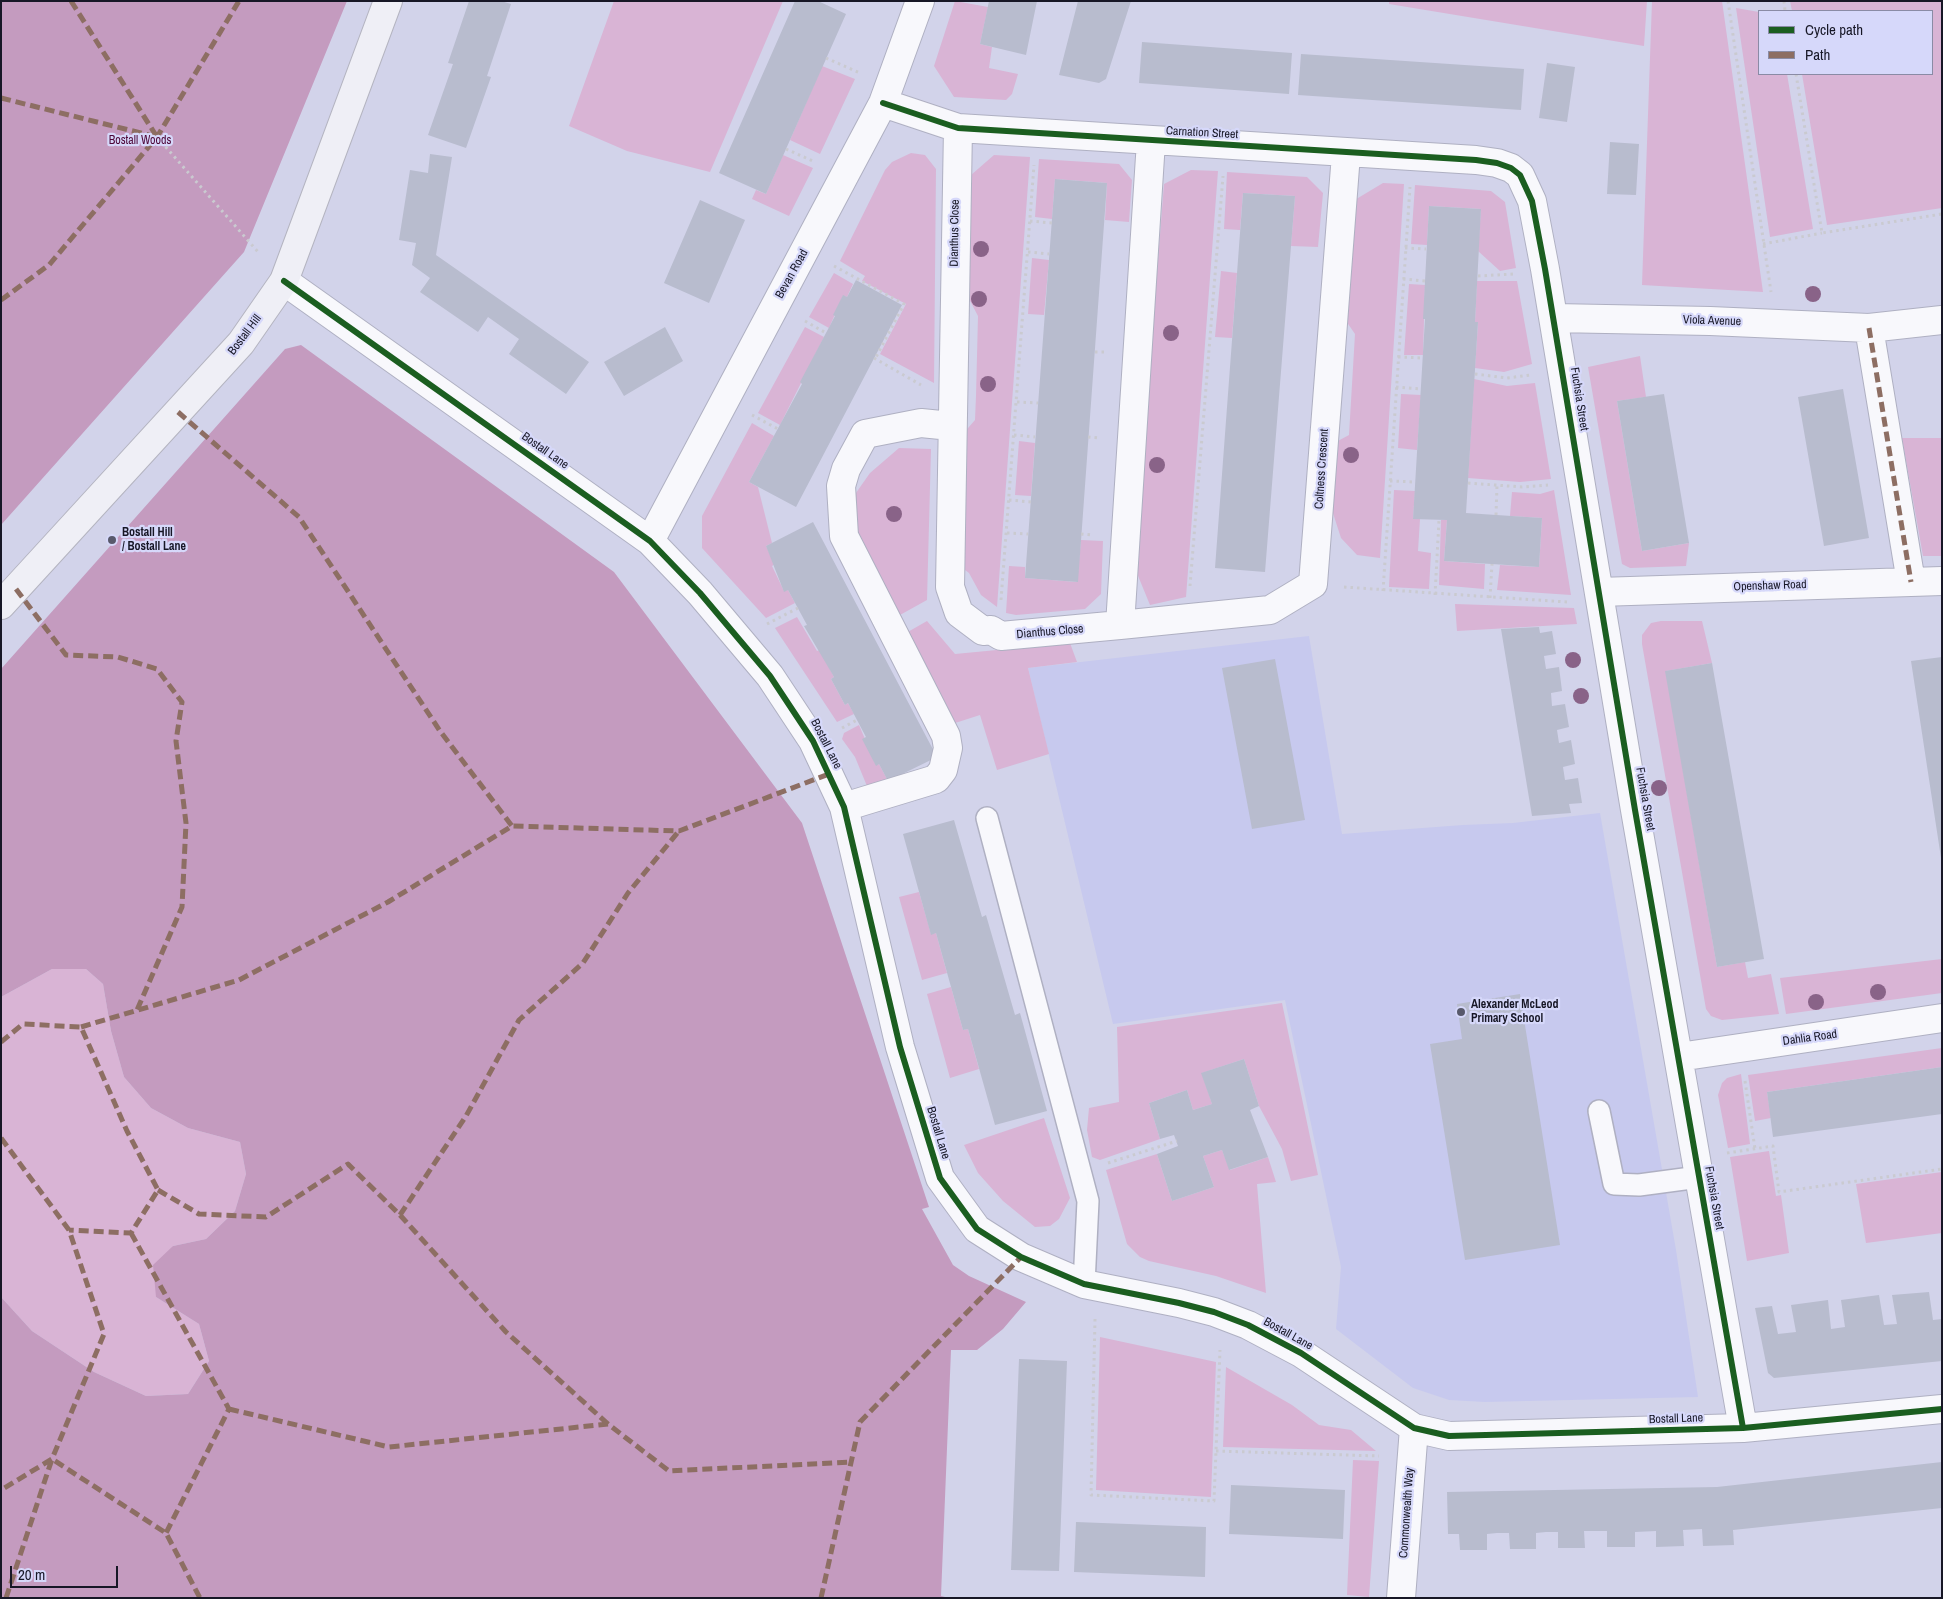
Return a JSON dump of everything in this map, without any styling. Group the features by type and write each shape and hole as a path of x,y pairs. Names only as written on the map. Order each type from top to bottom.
{"main road":[{"name":"Bostall Hill","path":"1,605 241,343 284,281 388,1"}],"street":[{"name":"Bevan Road","path":"650,541 883,103 920,1"},
{"name":"Carnation Street","path":"883,103 958,128 1497,163 1511,168 1520,175"},
{"name":"Dianthus Close","path":"958,128 950,587 959,612 983,631 991,630 1001,636 1120,625"},
{"path":"1151,141 1120,625 1270,610 1313,584"},
{"name":"Coltness Crescent","path":"1313,584 1346,154"},
{"name":"Fuchsia Street","path":"1520,175 1532,202 1554,318 1742,1428"},
{"name":"Bostall Lane","path":"284,281 650,541 700,593 770,676 813,741 844,807 900,1047 940,1178 977,1229 1021,1257 1090,1285 1179,1303 1222,1315 1248,1325 1301,1353 1414,1428 1449,1436 1742,1428 1942,1409"},
{"name":"Viola Avenue","path":"1554,318 1710,320 1869,328 1942,320"},
{"path":"1869,328 1911,582"},
{"path":"844,807 936,779 943,770 948,748 946,736 844,536 841,486 846,469 865,434 921,423 952,414"},
{"name":"Openshaw Road","path":"1600,598 1942,581"},
{"name":"Dahlia Road","path":"1679,1057 1942,1018"},
{"name":"Commonwealth Way","path":"1401,1598 1414,1428"}],"lane":[{"path":"987,818 1088,1201 1090,1285"},
{"path":"1599,1111 1614,1184 1639,1186 1699,1178"}],"path":[{"path":"1728,1 1776,324"},
{"path":"1796,75 1822,233"},
{"path":"1001,636 1000,613 1037,132"},
{"path":"157,137 284,281"},
{"path":"1188,619 1225,146"},
{"path":"1384,591 1404,248 1412,157"},
{"path":"1763,244 1942,214"},
{"path":"1030,221 1052,223"},
{"path":"1404,248 1426,249"},
{"path":"806,250 904,304 874,359 952,414"},
{"path":"1028,252 1049,254"},
{"path":"1403,279 1425,281"},
{"path":"1398,357 1423,358"},
{"path":"1474,374 1507,378 1563,370"},
{"path":"1396,387 1421,388"},
{"path":"1017,402 1038,403"},
{"path":"1014,435 1035,437"},
{"path":"1390,481 1415,482"},
{"path":"1468,483 1522,487 1581,482"},
{"path":"1496,515 1497,485"},
{"path":"1009,500 1031,502"},
{"path":"1436,594 1439,520"},
{"path":"1007,533 1028,534"},
{"path":"1490,598 1492,564"},
{"path":"1313,584 1490,598 1600,598"},
{"path":"778,618 798,608"},
{"path":"837,731 857,720"},
{"path":"1740,1048 1755,1149"},
{"path":"1080,1172 1177,1141"},
{"path":"1731,1152 1773,1146 1779,1192 1942,1168"},
{"path":"1090,1285 1090,1495 1214,1501 1222,1315"},
{"path":"1216,1451 1412,1457"}],"shaded area":[{"path":"614,1 783,1 710,172 627,151 569,126"},
{"path":"955,1 988,7 980,44 992,47 989,68 1018,74 1012,94 1006,100 954,97 934,66"},
{"path":"1389,1 1647,1 1644,46 1389,4"},
{"path":"1652,1 1722,1 1763,292 1642,285"},
{"path":"1790,1 1942,1 1942,208 1827,225 1802,75 1933,75 1933,10 1792,10"},
{"path":"1736,8 1758,12 1758,75 1787,75 1813,229 1770,237"},
{"path":"822,66 855,79 820,154 790,140"},
{"path":"911,153 925,155 936,169 934,383 880,354 906,304 862,281 865,276 840,261 885,170 892,162"},
{"path":"783,155 813,168 789,216 752,199 756,190 766,194"},
{"path":"994,155 1030,157 997,607 981,595 969,573 961,567 962,435 975,420 976,396 978,316 967,295 971,175"},
{"path":"1039,159 1119,164 1132,180 1129,222 1105,220 1107,183 1055,179 1052,219 1035,217"},
{"path":"1191,170 1218,171 1186,597 1150,605 1134,566 1164,184"},
{"path":"1227,172 1307,177 1323,193 1318,247 1291,246 1295,196 1243,193 1240,230 1224,229"},
{"path":"1383,183 1404,184 1380,558 1357,555 1341,538 1331,507 1336,442 1349,435 1355,334 1344,318 1353,201"},
{"path":"1415,185 1491,191 1505,202 1516,268 1500,271 1478,251 1481,209 1429,206 1427,245 1411,244"},
{"path":"1032,258 1049,260 1044,315 1028,314"},
{"path":"1221,271 1237,273 1232,338 1215,337"},
{"path":"834,273 853,284 847,297 843,296 829,328 809,317"},
{"path":"1477,281 1517,281 1532,364 1504,372 1475,368 1478,323 1475,322"},
{"path":"1409,284 1425,285 1423,355 1404,355"},
{"path":"805,327 824,337 780,425 758,413"},
{"path":"1640,356 1646,397 1617,401 1642,551 1689,543 1686,566 1630,568 1622,564 1588,367"},
{"path":"1474,379 1507,386 1535,383 1551,479 1520,482 1468,478"},
{"path":"1401,394 1421,395 1417,450 1398,448"},
{"path":"752,423 774,436 749,482 758,487 772,543 766,546 775,564 772,566 784,591 788,590 795,603 766,618 702,548 702,516"},
{"path":"1902,438 1942,438 1942,556 1923,556"},
{"path":"1019,441 1035,443 1031,496 1015,495"},
{"path":"899,448 931,449 927,600 900,615 853,526 851,500 870,473"},
{"path":"1394,490 1415,491 1413,519 1420,519 1418,551 1431,553 1429,589 1389,587"},
{"path":"1554,490 1571,595 1497,590 1500,565 1539,567 1542,518 1510,516 1512,492 1540,494"},
{"path":"1441,520 1447,520 1444,561 1485,564 1484,589 1439,585"},
{"path":"1081,540 1103,541 1101,594 1085,609 1016,615 1006,613 1009,566 1025,567 1025,578 1077,582"},
{"path":"1455,604 1574,608 1577,624 1457,631"},
{"path":"797,617 817,651 820,650 834,677 831,679 845,705 848,703 854,714 837,722 775,628"},
{"path":"927,621 955,654 1070,643 1077,662 1028,668 1049,754 997,770 980,715 952,724 906,633"},
{"path":"1661,621 1702,621 1712,663 1666,671 1717,967 1745,962 1748,978 1771,974 1779,1014 1722,1020 1711,1016 1706,1009 1642,644 1642,635 1651,623"},
{"name":"Alexander McLeod Primary School","path":"1309,636 1342,834 1513,823 1600,813 1676,1250 1698,1397 1485,1402 1449,1400 1413,1388 1336,1329 1341,1267 1285,1000 1113,1024 1028,668"},
{"path":"859,725 876,765 879,764 888,781 869,791 855,757 842,739 844,733"},
{"path":"919,892 931,934 936,933 947,973 922,980 899,897"},
{"path":"1942,959 1942,993 1786,1014 1780,978"},
{"path":"52,969 86,969 103,984 111,1031 124,1077 151,1108 188,1128 240,1142 246,1174 235,1211 206,1239 173,1246 156,1297 199,1324 209,1361 188,1394 146,1396 94,1372 32,1331 1,1297 1,997"},
{"path":"951,987 963,1030 968,1029 979,1069 950,1078 927,994"},
{"path":"1282,1003 1318,1175 1291,1181 1282,1149 1259,1106 1244,1059 1202,1073 1212,1104 1193,1110 1187,1090 1149,1103 1160,1139 1100,1160 1092,1157 1087,1130 1089,1108 1119,1102 1117,1027"},
{"path":"1942,1048 1942,1067 1767,1092 1771,1118 1755,1121 1748,1075"},
{"path":"1741,1074 1750,1144 1728,1148 1718,1095 1722,1083 1727,1078"},
{"path":"1044,1118 1070,1198 1059,1219 1050,1226 1035,1227 1003,1201 978,1173 964,1145"},
{"path":"1222,1150 1230,1170 1268,1157 1276,1182 1257,1184 1266,1293 1216,1276 1149,1261 1140,1257 1127,1244 1106,1170 1157,1154 1172,1201 1214,1187 1203,1156"},
{"path":"1769,1151 1776,1196 1781,1195 1789,1253 1747,1261 1730,1157"},
{"path":"1942,1172 1942,1233 1866,1243 1856,1184"},
{"path":"1100,1337 1216,1362 1211,1497 1096,1490"},
{"path":"1226,1367 1292,1405 1319,1425 1351,1430 1376,1451 1223,1447"},
{"path":"1353,1460 1379,1461 1369,1597 1347,1595"}],"green space":[{"name":"Bostall Woods","path":"1,1 347,1 244,252 1,525"},
{"path":"301,345 614,572 802,823 929,1207 922,1209 953,1265 969,1276 1026,1302 1003,1329 977,1350 951,1350 941,1596 949,1598 1,1598 1,1297 32,1331 94,1372 146,1396 188,1394 209,1361 199,1324 156,1297 153,1265 173,1246 206,1239 235,1211 246,1174 240,1142 188,1128 151,1108 124,1077 111,1031 103,984 86,969 52,969 1,997 1,669 285,349"}],"building":[{"path":"469,1 501,1 511,4 487,76 491,77 466,148 428,135 453,64 448,63"},
{"path":"795,1 818,1 846,14 766,194 719,173"},
{"path":"989,1 1037,1 1026,55 980,44"},
{"path":"1078,1 1131,1 1106,79 1099,83 1059,75"},
{"path":"1142,42 1292,53 1289,94 1139,83"},
{"path":"1301,54 1524,69 1521,110 1298,95"},
{"path":"1547,63 1575,67 1567,122 1539,118"},
{"path":"1610,142 1639,144 1636,195 1607,194"},
{"path":"430,154 452,157 436,255 589,362 566,394 509,354 519,339 488,317 478,332 420,292 430,278 412,265 416,243 399,240 410,170 428,173"},
{"path":"1055,179 1107,183 1078,582 1025,578"},
{"path":"1243,193 1295,196 1265,572 1215,568"},
{"path":"700,200 745,220 709,303 664,283"},
{"path":"1429,206 1481,209 1475,322 1478,322 1466,513 1542,518 1539,567 1444,561 1447,520 1413,519 1425,319 1423,319"},
{"path":"856,280 902,305 796,507 749,482 802,384 800,382 835,316 833,315 843,295 847,297"},
{"path":"665,327 683,361 624,396 604,362"},
{"path":"1843,389 1869,538 1824,546 1798,397"},
{"path":"1664,394 1689,543 1642,551 1617,401"},
{"path":"813,522 937,757 888,781 879,764 876,766 862,739 866,737 848,703 845,705 831,679 834,677 804,626 807,625 788,590 784,592 766,546"},
{"path":"1539,627 1540,633 1552,631 1556,654 1544,656 1546,669 1559,667 1562,691 1551,693 1552,706 1565,704 1569,727 1557,730 1559,743 1571,740 1575,764 1563,767 1565,780 1578,778 1582,803 1569,804 1571,813 1532,816 1501,629"},
{"path":"1942,657 1942,858 1941,858 1911,661"},
{"path":"1275,659 1305,820 1252,829 1222,668"},
{"path":"1712,663 1764,959 1717,967 1665,671"},
{"path":"954,820 982,917 986,915 1015,1015 1020,1013 1047,1111 995,1125 968,1029 963,1030 936,933 931,935 903,834"},
{"path":"1520,994 1560,1245 1465,1260 1430,1044 1462,1039 1457,1004"},
{"path":"1244,1059 1259,1106 1250,1110 1268,1157 1229,1170 1222,1150 1203,1156 1214,1187 1172,1201 1157,1154 1178,1146 1174,1135 1160,1139 1149,1103 1187,1090 1193,1110 1212,1104 1201,1073"},
{"path":"1942,1067 1942,1114 1773,1137 1767,1092"},
{"path":"1929,1292 1933,1320 1942,1319 1942,1361 1774,1378 1768,1373 1755,1308 1772,1306 1778,1334 1796,1332 1791,1305 1828,1300 1831,1329 1845,1327 1841,1300 1879,1295 1884,1325 1897,1324 1892,1295"},
{"path":"1019,1359 1067,1361 1059,1571 1011,1570"},
{"path":"1942,1462 1942,1508 1733,1530 1734,1545 1703,1546 1702,1529 1683,1530 1684,1546 1656,1547 1656,1531 1635,1532 1635,1547 1607,1547 1607,1531 1584,1531 1585,1548 1558,1548 1558,1532 1546,1532 1536,1533 1536,1549 1510,1549 1509,1533 1497,1533 1487,1534 1487,1550 1460,1550 1459,1534 1448,1534 1447,1492 1717,1487"},
{"path":"1231,1485 1345,1490 1343,1539 1229,1534"},
{"path":"1076,1522 1206,1527 1205,1577 1074,1572"}],"marked path":[{"path":"71,1 157,137"},
{"path":"1,300 49,265 157,137 239,1"},
{"path":"1,98 157,137"},
{"path":"1869,328 1911,582"},
{"path":"178,412 299,517 440,731 512,826"},
{"path":"16,589 66,655 118,657 157,669 182,702 176,741 186,823 182,907 137,1010"},
{"path":"81,1027 239,980 388,902 512,826 679,831 829,774"},
{"path":"400,1215 466,1116 519,1020 583,963 628,893 679,831"},
{"path":"1,1042 23,1024 81,1027 127,1131 158,1190 131,1233 69,1230"},
{"path":"1,1138 69,1230 104,1334 52,1459 1,1490"},
{"path":"158,1190 199,1214 266,1217 348,1164 400,1215 506,1332 608,1424"},
{"path":"131,1233 229,1409 166,1533"},
{"path":"821,1598 860,1422 1021,1257"},
{"path":"229,1409 389,1447 608,1424 669,1471 851,1462"},
{"path":"6,1598 52,1459 166,1533 200,1598"}],"cycle path":[{"path":"883,103 958,128 1476,160 1497,163 1511,168 1520,175 1532,201 1545,269 1635,810 1743,1428"},
{"path":"284,281 650,541 700,593 770,676 813,741 844,807 900,1047 940,1178 977,1229 1021,1257 1084,1284 1179,1303 1214,1312 1248,1325 1301,1353 1414,1428 1449,1436 1743,1428 1942,1409"}],"place":[{"name":"Bostall Hill / Bostall Lane","path":"112,540"},
{"name":"Alexander McLeod Primary School","path":"1461,1012"}]}
